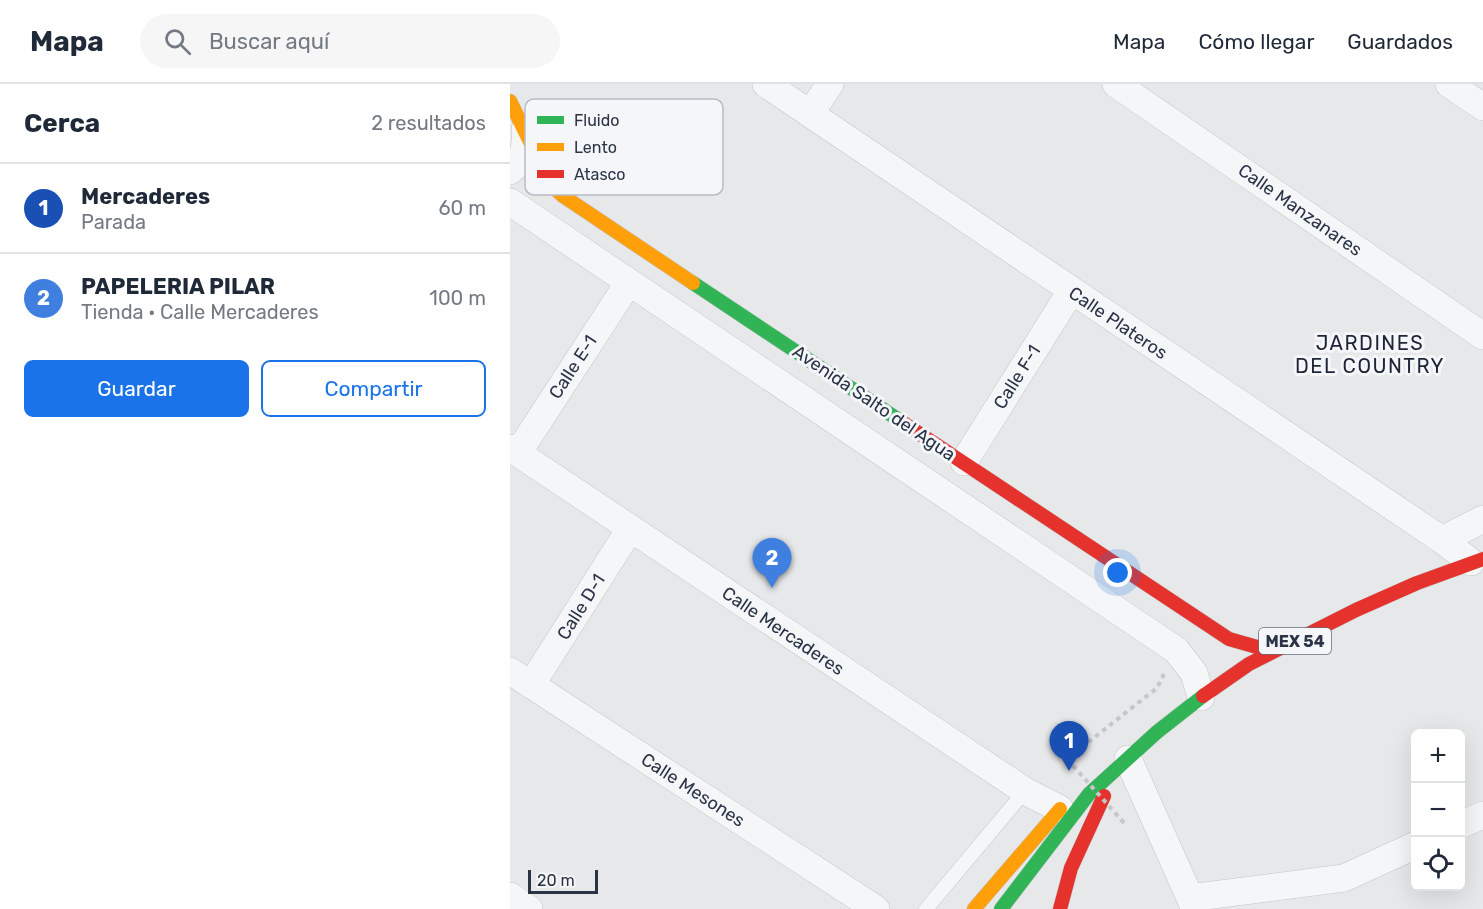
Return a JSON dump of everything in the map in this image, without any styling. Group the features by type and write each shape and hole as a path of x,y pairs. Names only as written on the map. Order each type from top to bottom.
{"street":[{"name":"Calle Plateros","path":"766,84 1442,540 1479,559"},
{"path":"810,114 830,84"},
{"name":"Calle Manzanares","path":"1116,84 1483,336"},
{"path":"1449,84 1483,107"},
{"name":"Avenida Salto del Agua","path":"510,101 525,130"},
{"path":"510,171 520,160 524,150 525,130"},
{"name":"Avenida Salto del Agua","path":"562,195 1229,639 1245,646 1259,648 1285,646"},
{"name":"Avenida Salto del Agua","path":"510,202 1176,650 1194,673 1201,697"},
{"name":"Calle E-1","path":"514,450 629,282"},
{"name":"Calle F-1","path":"964,462 1071,291"},
{"path":"845,427 866,398"},
{"name":"Calle Mercaderes","path":"514,450 1025,791 1060,809"},
{"path":"1442,540 1483,519"},
{"name":"Calle D-1","path":"521,678 630,529"},
{"name":"MEX 54","path":"1001,909 1089,795 1157,732 1201,697 1249,664 1356,610 1479,559"},
{"name":"Calle Mesones","path":"521,678 876,909"},
{"path":"1128,759 1192,903 1344,878 1411,847"},
{"path":"1060,909 1071,868 1088,829 1104,797 1128,759"},
{"name":"MEX 54","path":"974,909 1060,809 1089,795"},
{"path":"1465,823 1483,815"},
{"path":"510,896 529,909"}],"lane":[{"path":"927,909 1025,791"}],"path":[{"path":"1125,824 1067,759 1157,688 1176,650"}],"traffic: fast":[{"path":"693,283 902,422"},
{"path":"1001,909 1089,794 1157,732 1203,696"}],"traffic: slow":[{"path":"510,101 525,132"},
{"path":"562,195 693,283"},
{"path":"974,909 1060,809"}],"traffic: jam":[{"path":"902,422 1229,639 1257,647 1285,646"},
{"path":"1203,696 1249,664 1356,610 1417,583 1483,559"},
{"path":"1060,909 1071,868 1104,796"}],"place":[{"name":"PAPELERIA PILAR","path":"772,588"},
{"name":"Mercaderes","path":"1069,771"}],"district":[{"name":"JARDINES DEL COUNTRY","path":"1370,354"}]}
